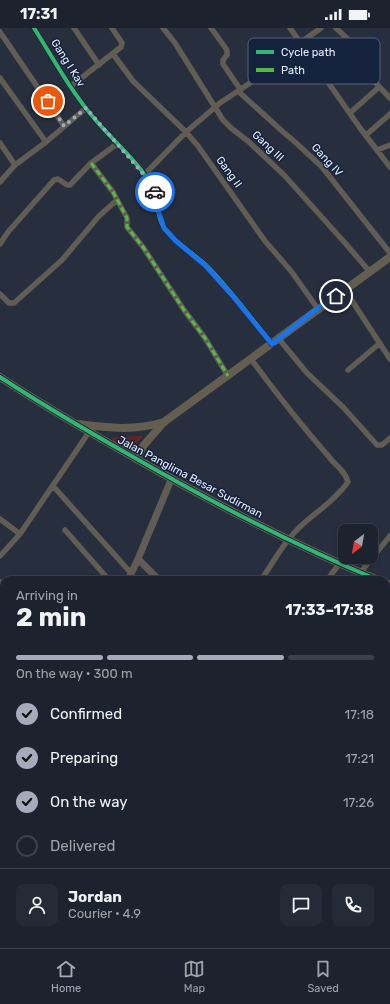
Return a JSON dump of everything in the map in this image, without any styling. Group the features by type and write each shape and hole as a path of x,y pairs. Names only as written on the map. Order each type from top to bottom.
{"main road":[{"path":"136,459 144,445 164,422 272,344 318,308 390,257"},
{"name":"Jalan Panglima Besar Sudirman","path":"0,377 89,432 172,480 288,540 338,562"},
{"path":"74,423 125,428 154,425 164,422"},
{"name":"Jalan Panglima Besar Sudirman","path":"342,564 369,576"}],"street":[{"name":"Gang I Kav","path":"34,28 86,108 144,175 156,195 157,207 164,228 176,241 206,266 272,344"},
{"path":"74,28 99,65"},
{"name":"Gang III","path":"163,28 175,43 223,120 284,175 370,272"},
{"name":"Gang IV","path":"211,28 227,50 227,55 223,60 223,64 239,90 322,167 390,253"},
{"path":"290,28 297,38"},
{"path":"307,38 321,28"},
{"path":"336,28 346,38"},
{"path":"71,86 114,54 121,47 122,43 116,29"},
{"path":"0,32 64,126"},
{"name":"Gang II","path":"114,54 133,81 186,132 220,176 265,241 291,271 318,308"},
{"path":"0,78 46,142"},
{"path":"144,175 186,132 215,107 248,84"},
{"path":"330,84 390,167"},
{"path":"376,84 390,98"},
{"path":"350,112 379,87"},
{"path":"0,182 15,166 86,108"},
{"path":"366,135 390,114"},
{"path":"0,143 15,166"},
{"path":"0,244 8,232 54,180 58,179 67,185 70,185 91,163 117,144"},
{"path":"377,150 390,145"},
{"path":"91,163 117,200 127,218 127,227 143,247 184,310 205,338 228,376"},
{"path":"0,294 9,303 14,303 62,260 99,216 117,200"},
{"path":"345,290 390,359"},
{"path":"279,338 307,373 343,407 377,445 382,445 390,438"},
{"path":"348,370 380,343"},
{"path":"251,359 294,416 347,476 348,482 329,503 303,524 288,540 264,576"},
{"path":"0,556 20,534 89,432"},
{"path":"53,486 130,576 172,480"},
{"path":"0,519 20,534"},
{"path":"65,530 105,576"},
{"path":"360,572 390,536"},
{"path":"138,559 155,576"},
{"path":"330,576 339,564"}],"shaded area":[{"path":"113,437 143,437 129,449 125,450 112,442"}],"marked path":[{"path":"91,163 113,192 127,218 127,227 143,247 184,310 205,338 228,376"}],"cycle path":[{"path":"34,28 69,85 85,107 100,126 139,167 152,186 156,196 160,219 165,229 174,239 215,274 272,344"},
{"path":"0,377 84,429 164,475 254,523 368,576"}],"way so far":[{"path":"48,101 64,126 86,108 136,165 155,192"}],"route":[{"path":"155,192 157,207 164,228 176,241 206,266 272,344 336,296"}]}
